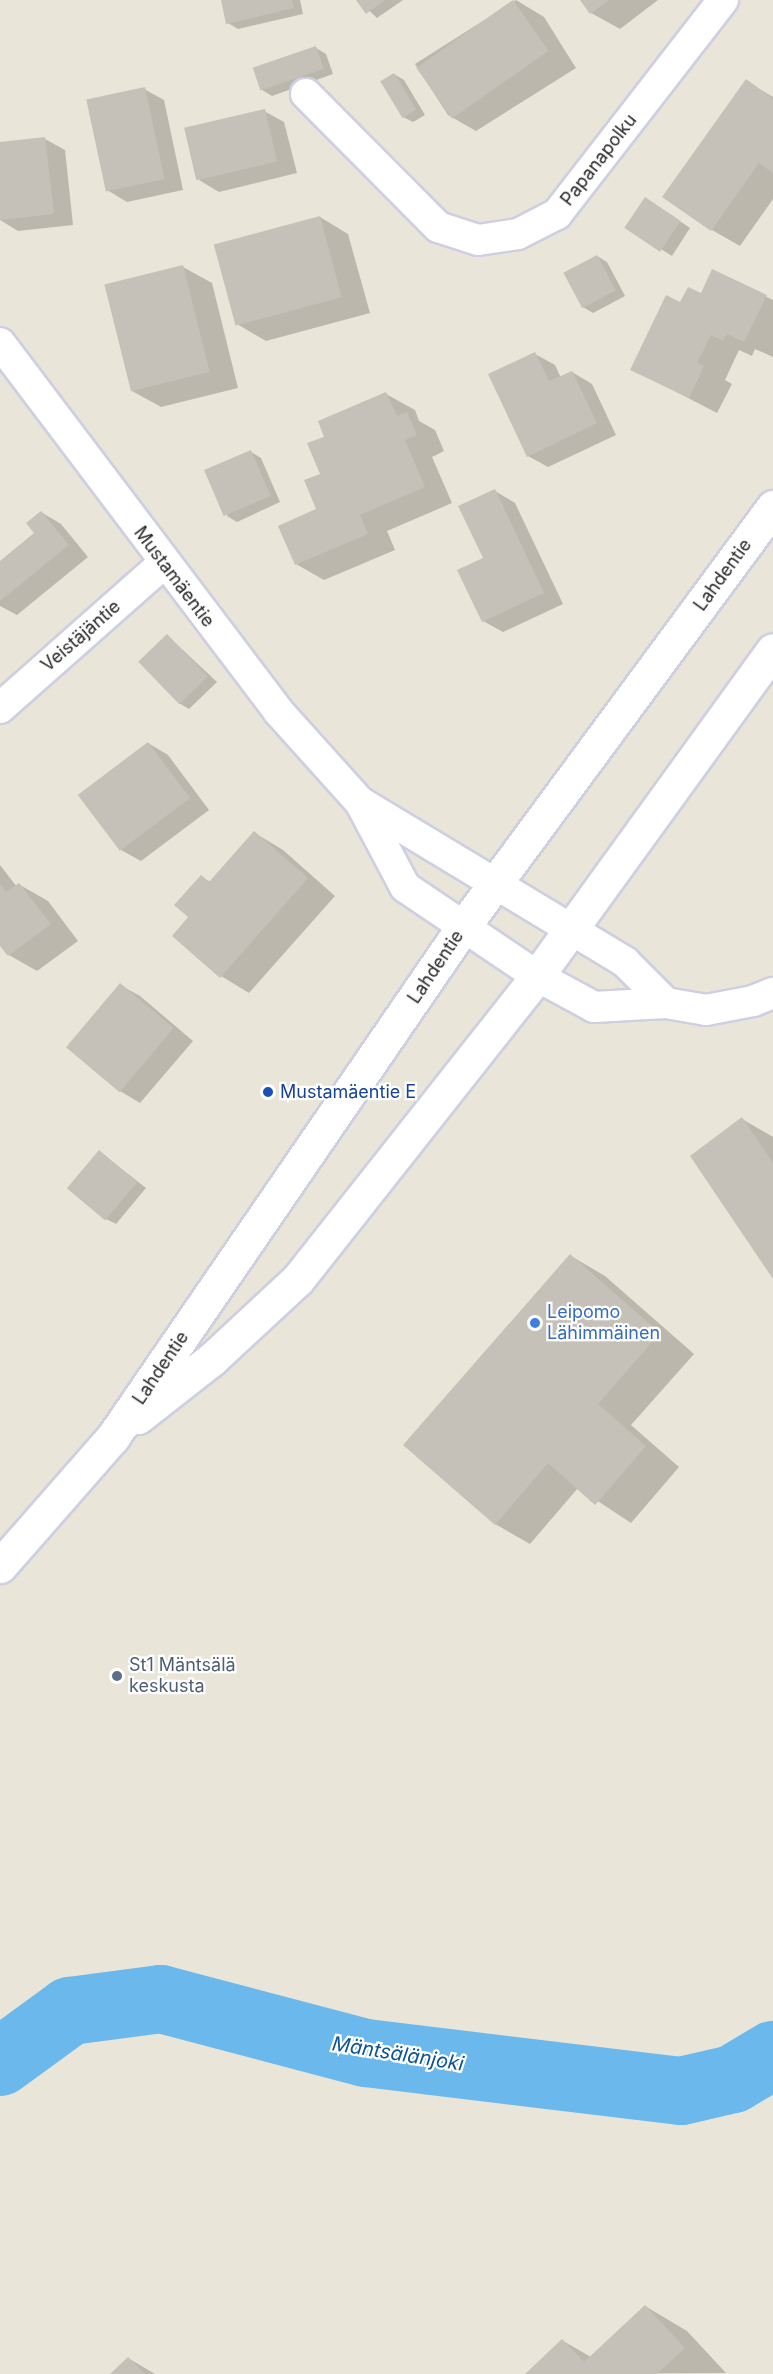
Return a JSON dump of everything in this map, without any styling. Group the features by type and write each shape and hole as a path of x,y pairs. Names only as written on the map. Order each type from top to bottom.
{"main road":[{"name":"Lahdentie","path":"0,1566 70,1491 113,1437 463,927 773,507"},
{"name":"Lahdentie","path":"113,1437 212,1359 298,1279 537,976 773,650"}],"street":[{"name":"Papanapolku","path":"306,94 438,227 478,240 518,234 557,214 723,0"},
{"name":"Mustamäentie","path":"0,344 163,564 278,711 360,802 405,887 537,976 594,1007 666,1003 706,1010 753,1001 773,993"},
{"name":"Veistäjäntie","path":"0,708 163,564"},
{"name":"Mustamäentie","path":"360,802 625,962 666,1003"}],"building":[{"path":"221,0 292,0 294,8 226,24"},
{"path":"356,0 385,0 366,14"},
{"path":"513,0 549,51 452,118 416,68"},
{"path":"580,0 609,0 590,14"},
{"path":"316,46 324,69 260,91 253,68"},
{"path":"394,73 416,110 402,118 380,81"},
{"path":"746,79 773,99 773,173 759,163 711,231 662,197"},
{"path":"145,87 165,179 106,191 86,99"},
{"path":"265,109 277,162 196,180 184,128"},
{"path":"45,137 54,214 0,220 0,142"},
{"path":"645,197 681,221 660,252 624,228"},
{"path":"320,216 342,297 235,326 214,244"},
{"path":"597,255 616,290 582,308 563,273"},
{"path":"183,265 210,372 131,391 104,285"},
{"path":"712,269 767,295 744,342 727,334 723,341 711,335 697,363 704,366 689,398 630,370 666,295 680,302 688,287 701,293"},
{"path":"535,352 549,381 572,371 597,423 527,457 488,374"},
{"path":"386,392 397,416 407,412 417,435 405,440 425,487 360,515 368,534 295,565 278,526 316,509 304,480 320,474 307,443 324,437 318,421"},
{"path":"251,450 271,496 224,516 204,470"},
{"path":"495,489 544,593 482,622 457,570 483,558 458,506"},
{"path":"41,511 69,545 0,601 0,561 34,533 26,523"},
{"path":"167,634 208,676 179,704 138,662"},
{"path":"148,742 190,798 120,851 78,795"},
{"path":"254,831 308,878 220,978 172,936 188,917 174,905 201,875 209,882"},
{"path":"19,883 51,924 8,956 0,946 0,884 6,892"},
{"path":"120,983 174,1028 120,1092 66,1047"},
{"path":"742,1117 773,1163 773,1279 690,1156"},
{"path":"99,1150 137,1182 105,1220 67,1188"},
{"path":"570,1254 660,1333 598,1404 646,1446 595,1505 548,1463 495,1525 403,1445"},
{"path":"645,2305 685,2348 657,2374 525,2374 562,2339 584,2362"},
{"path":"128,2357 145,2374 110,2374"}],"waterway":[{"name":"Mäntsälänjoki","path":"0,2062 70,2011 161,1999 366,2053 681,2091 733,2079 773,2055"}],"place":[{"name":"Mustamäentie E","path":"268,1092"},
{"name":"Leipomo Lähimmäinen","path":"535,1323"},
{"name":"St1 Mäntsälä keskusta","path":"117,1676"}]}
